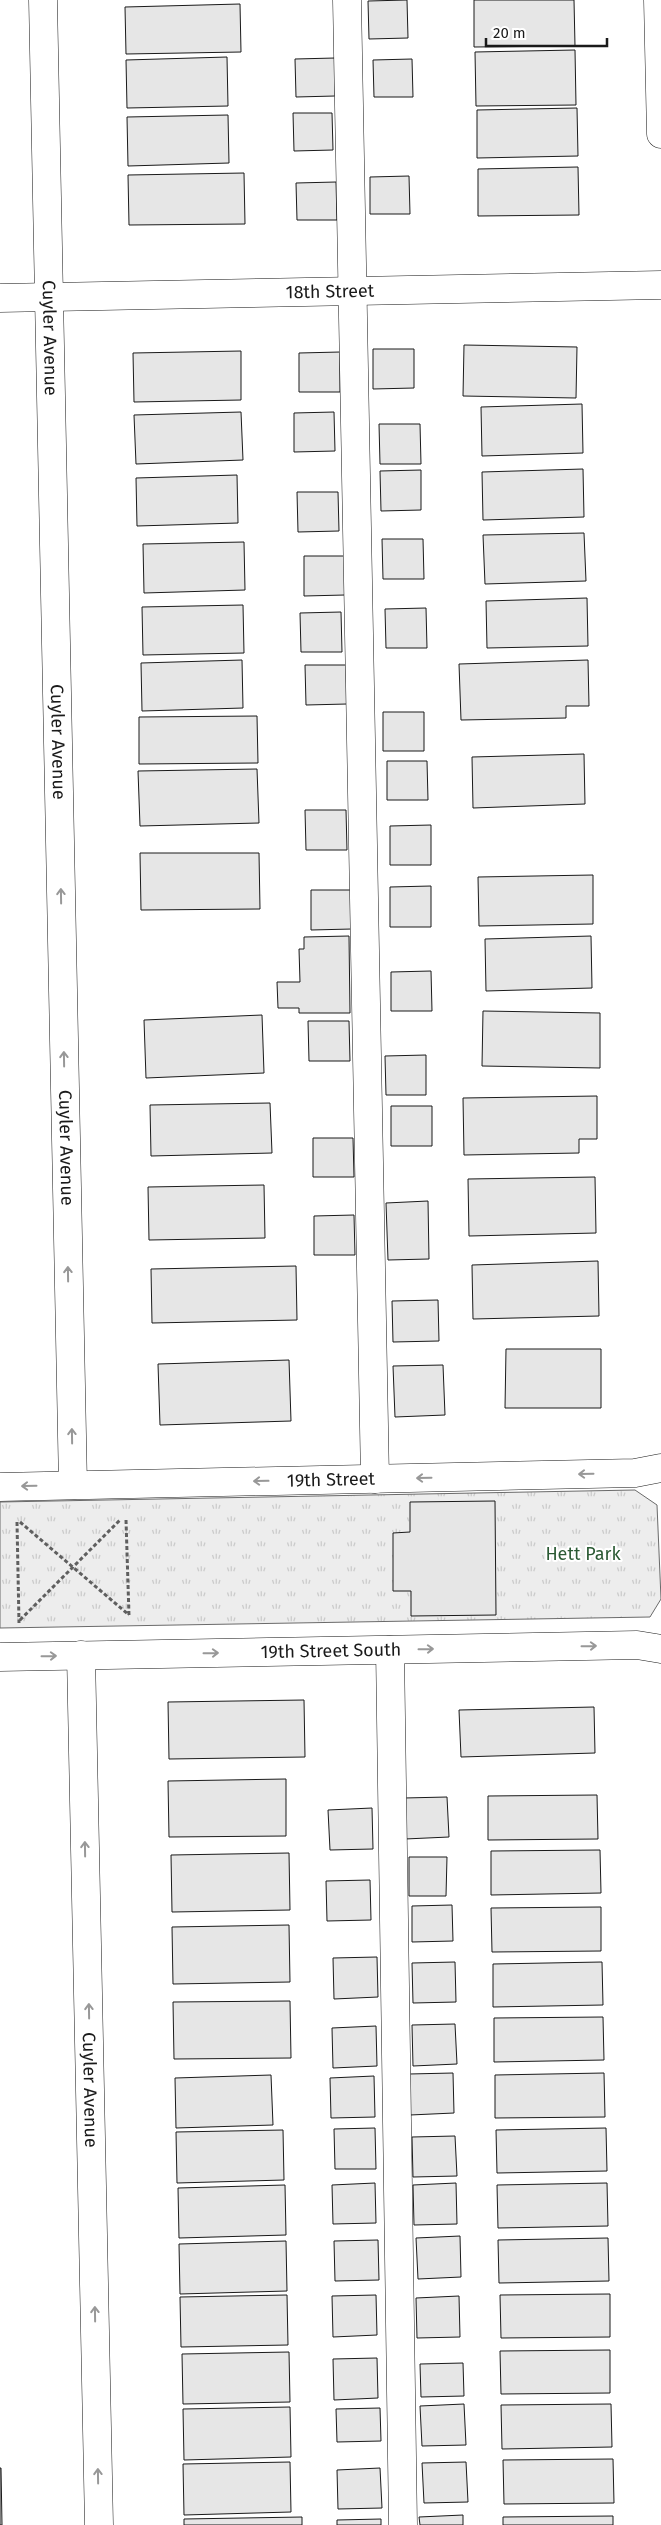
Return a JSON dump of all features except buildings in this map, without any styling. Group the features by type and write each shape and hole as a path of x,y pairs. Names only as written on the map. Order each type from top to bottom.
{"street":[{"name":"Cuyler Avenue","path":"43,0 73,1485"},
{"path":"347,0 375,1479"},
{"path":"658,0 661,134"},
{"name":"18th Street","path":"0,298 661,285"},
{"name":"19th Street","path":"0,1487 635,1473 661,1468"},
{"name":"19th Street South","path":"0,1657 637,1645 661,1649"},
{"path":"390,1650 403,2525"},
{"name":"Cuyler Avenue","path":"81,1655 99,2525"}],"path":[{"path":"17,1513 19,1626"},
{"path":"19,1622 126,1515 129,1622"},
{"path":"17,1520 129,1615"}],"green space":[{"name":"Hett Park","path":"635,1490 657,1505 661,1599 650,1617 0,1628 0,1502"}]}
